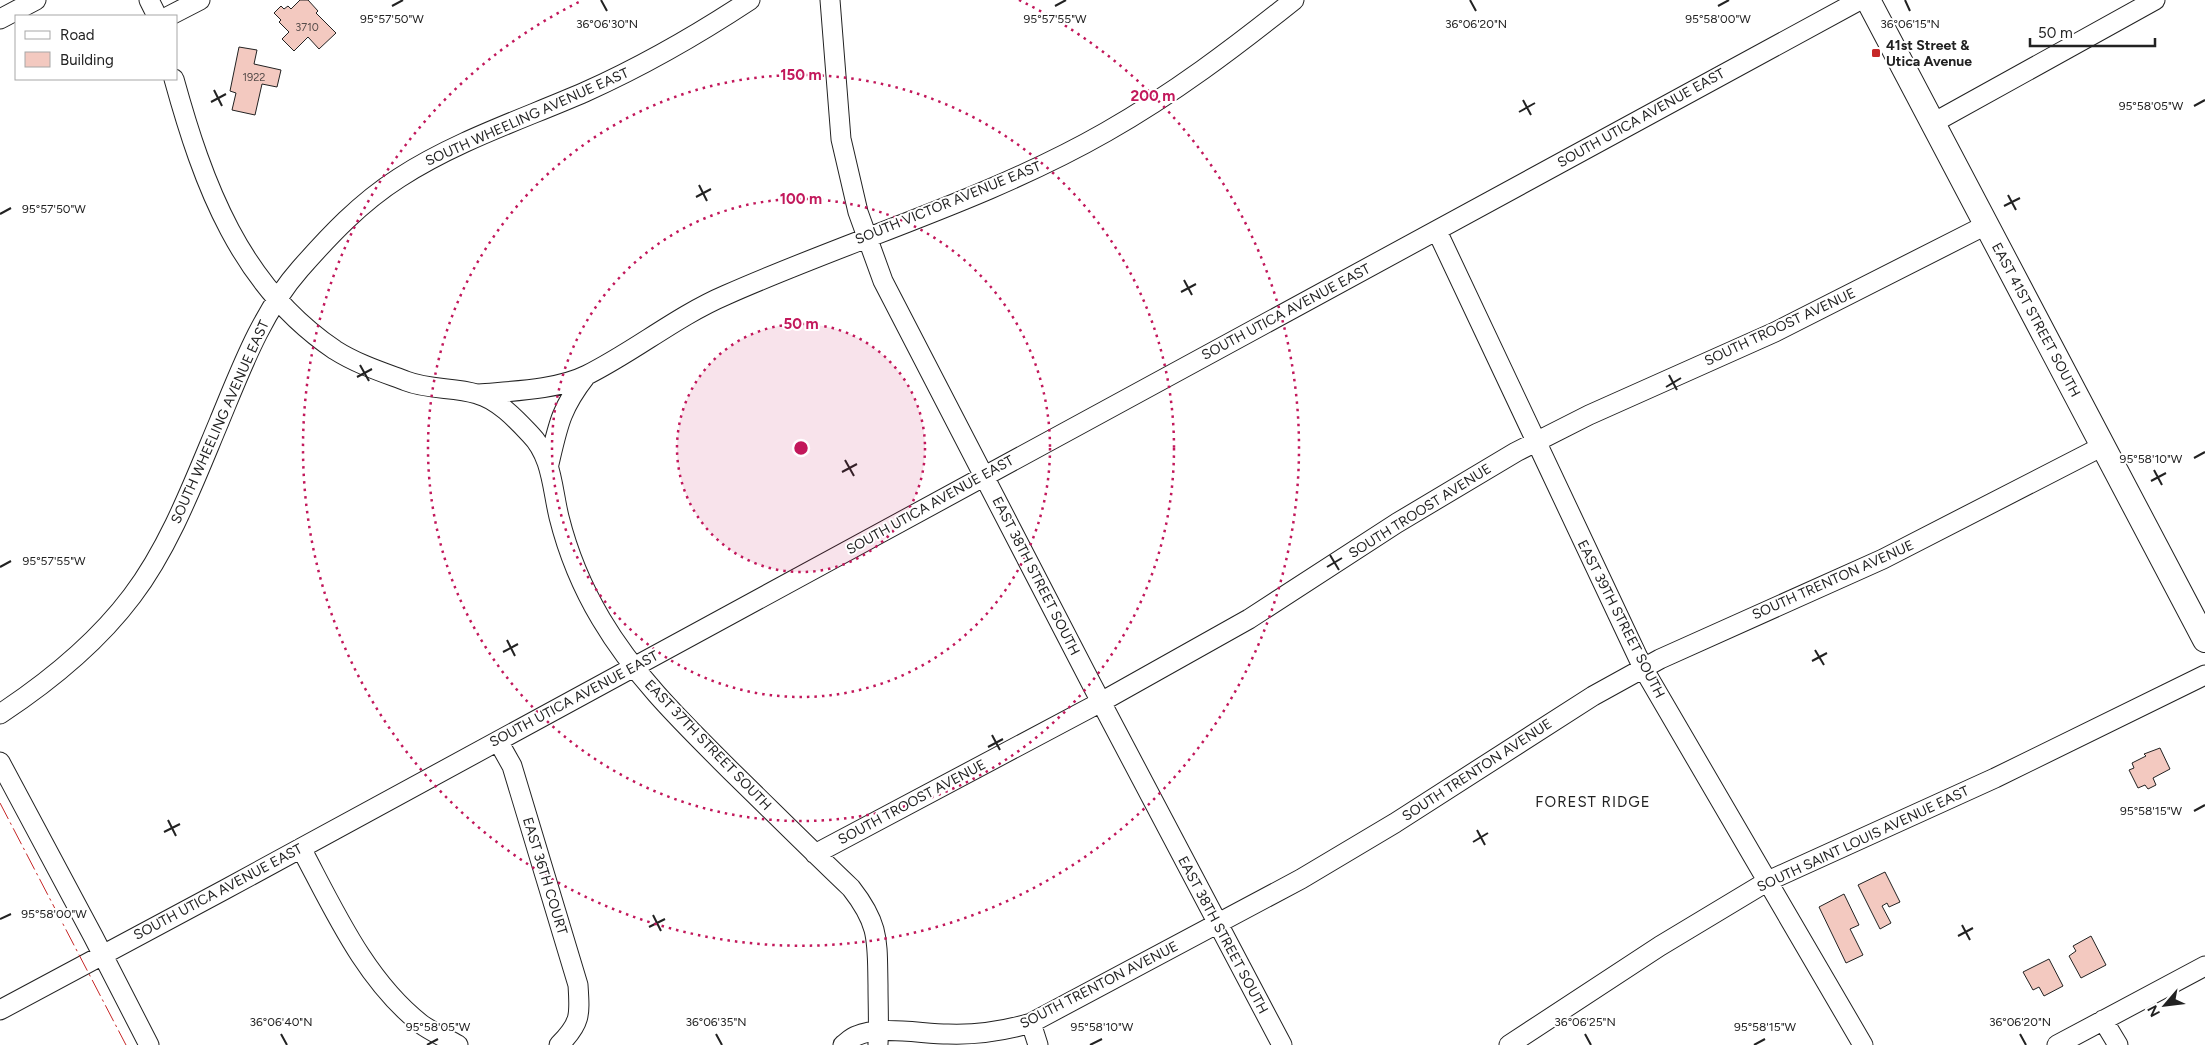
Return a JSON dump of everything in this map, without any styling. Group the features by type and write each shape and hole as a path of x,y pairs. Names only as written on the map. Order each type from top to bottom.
{"main road":[{"name":"EAST 41ST STREET SOUTH","path":"1868,0 2205,640"}],"street":[{"path":"0,19 36,0"},
{"path":"149,0 156,15"},
{"path":"171,15 200,0"},
{"name":"SOUTH WHEELING AVENUE EAST","path":"0,714 59,673 91,642 133,594 170,531 196,476 244,362 277,301 288,283 345,220 399,178 429,160 633,69 675,47 750,0"},
{"name":"EAST 38TH STREET SOUTH","path":"830,0 841,139 874,260 898,313 1282,1045"},
{"name":"SOUTH VICTOR AVENUE EAST","path":"479,394 520,391 586,376 664,328 721,297 1031,170 1105,133 1173,91 1229,52 1294,0"},
{"name":"SOUTH UTICA AVENUE EAST","path":"0,1010 633,668 983,475 1437,231 1860,0"},
{"path":"1933,123 2155,0"},
{"name":"EAST 37TH STREET SOUTH","path":"174,80 210,192 242,253 277,301 336,350 365,366 416,385 479,394 501,407 533,436 549,464 559,517 577,575 600,617 633,668 666,707 851,888 864,904 876,935 879,957 878,1039"},
{"name":"SOUTH TROOST AVENUE","path":"815,854 1101,702 1249,619 1413,513 1478,473 1535,442 1642,390 1783,328 1986,225"},
{"name":"EAST 39TH STREET SOUTH","path":"1437,231 1643,668 1863,1045"},
{"name":"SOUTH VICTOR AVENUE EAST","path":"549,464 558,423 568,399 586,376"},
{"name":"SOUTH TRENTON AVENUE","path":"844,1045 856,1036 878,1039 898,1030 948,1034 1002,1032 1031,1023 1302,879 1395,823 1493,759 1643,668 1883,558 2103,446"},
{"name":"SOUTH SAINT LOUIS AVENUE EAST","path":"1509,1045 1660,946 1768,881 2004,774 2205,674"},
{"name":"EAST 36TH COURT","path":"498,741 512,766 578,985 580,1014 571,1033 559,1045"},
{"path":"0,762 149,1045"},
{"path":"301,848 368,969 393,999 422,1025 458,1045"},
{"path":"2057,1045 2205,966"},
{"path":"2103,1020 2118,1045"},
{"path":"1031,1023 1038,1045"}],"building":[{"path":"300,0 308,0 318,11 316,13 336,33 319,49 308,37 294,51 282,39 289,32 279,22 281,20 274,13 281,6 284,9 288,6 291,9"},
{"path":"239,47 257,50 254,64 281,70 277,87 262,84 255,115 232,110 236,93 230,91"},
{"path":"2160,748 2170,769 2153,778 2156,785 2148,789 2145,785 2138,788 2129,770 2134,768 2132,763 2146,756 2144,754"},
{"path":"1885,872 1900,902 1889,907 1887,903 1882,906 1891,923 1880,929 1858,885"},
{"path":"1844,894 1859,925 1850,929 1863,955 1846,963 1819,907"},
{"path":"2091,936 2106,965 2081,978 2069,956 2076,951 2073,946"},
{"path":"2049,959 2063,986 2044,996 2039,987 2033,990 2023,972"}],"power":[{"path":"0,803 126,1045"}],"place":[{"name":"41st Street & Utica Avenue","path":"1876,53"}],"district":[{"name":"FOREST RIDGE","path":"1593,802"}]}
